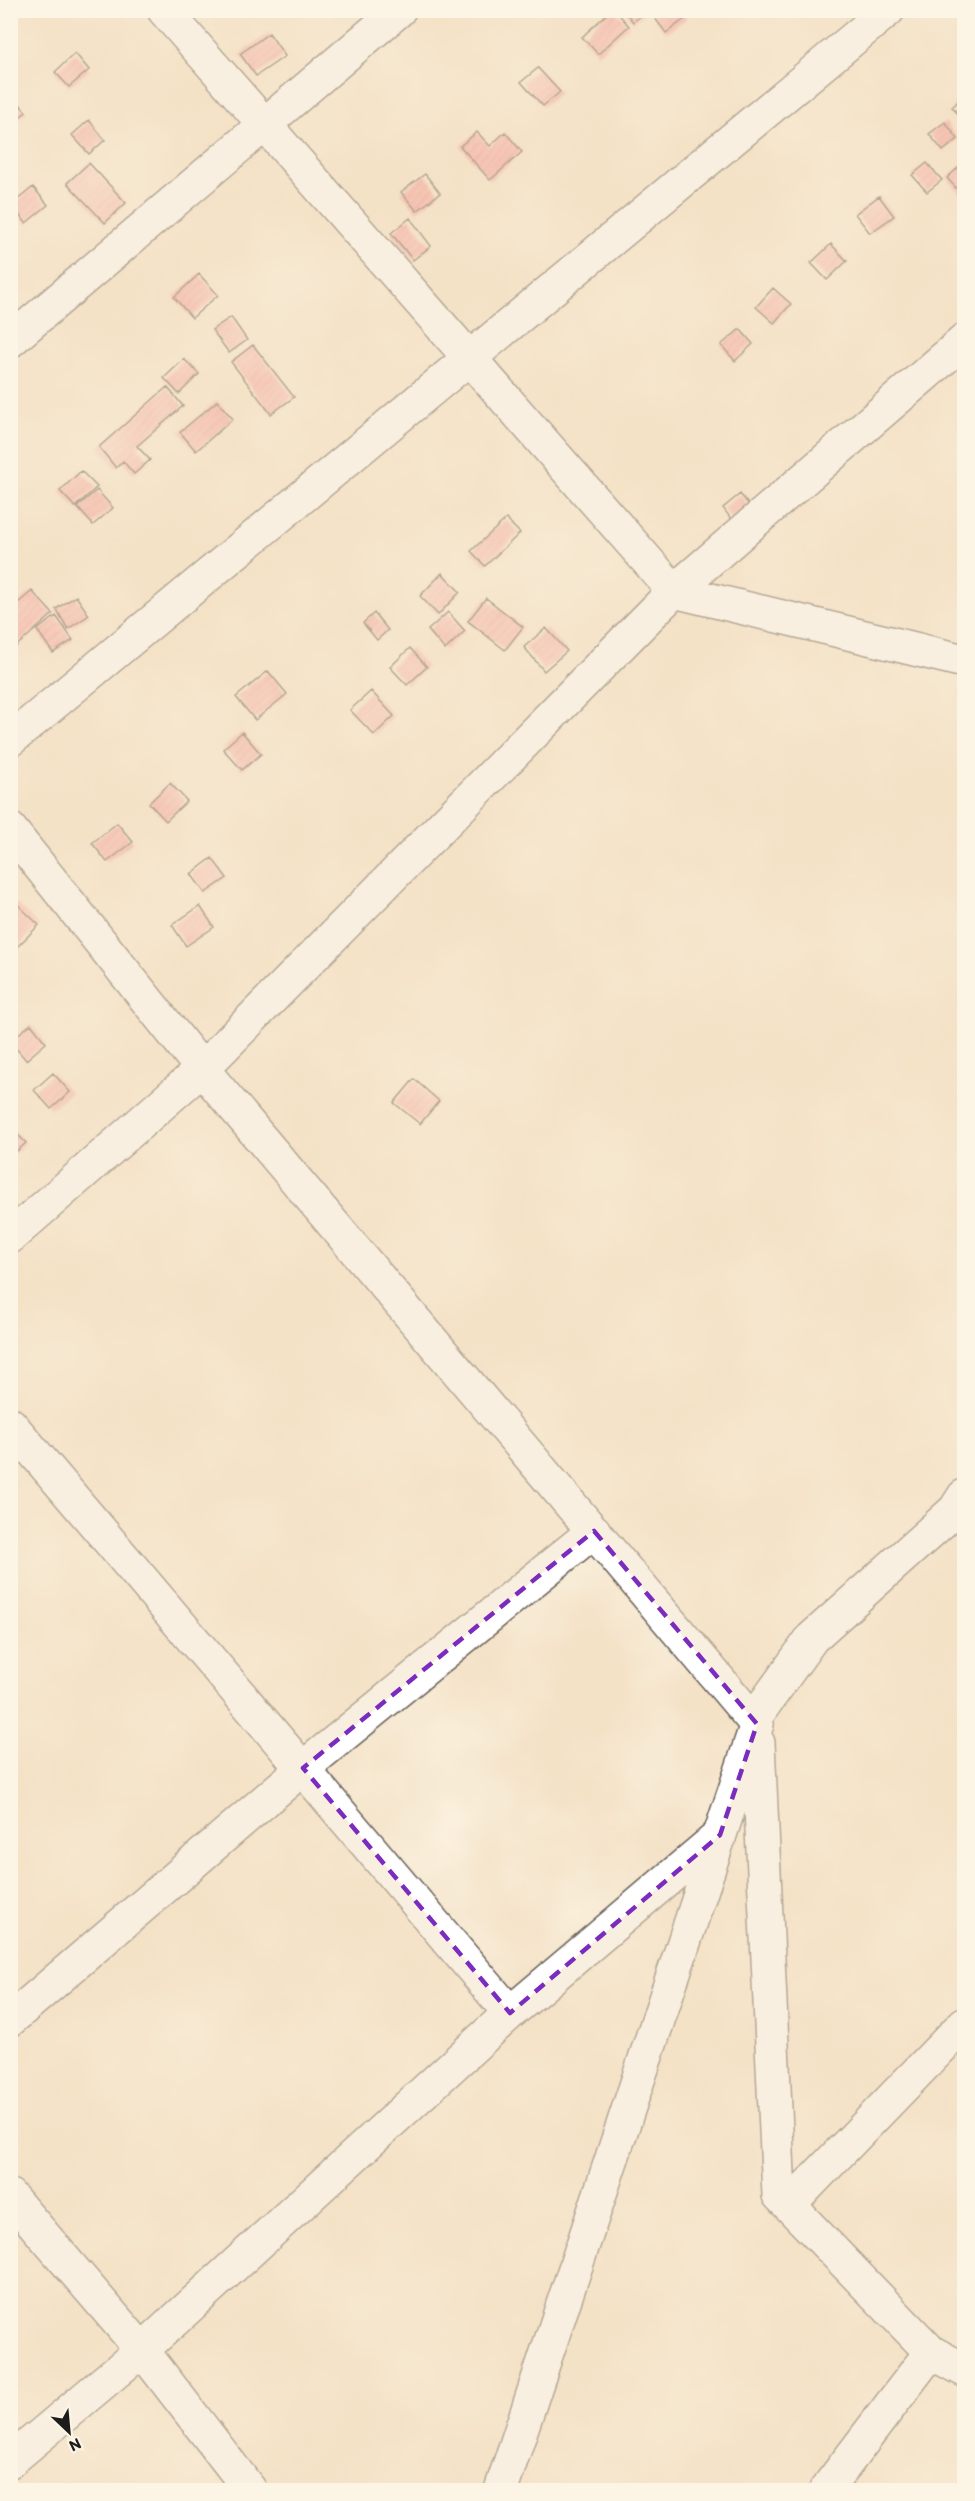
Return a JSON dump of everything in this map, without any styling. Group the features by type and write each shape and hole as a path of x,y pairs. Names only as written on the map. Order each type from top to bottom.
{"street":[{"path":"164,10 674,591 964,661"},
{"path":"10,341 399,10"},
{"path":"10,740 888,10"},
{"path":"10,1237 202,1069 674,591 964,341"},
{"path":"10,828 202,1069 755,1722 779,2195 931,2352 964,2370"},
{"path":"10,1424 510,2013"},
{"path":"501,2490 720,1835 755,1722 812,1638 956,1510 964,1496"},
{"path":"10,2020 303,1768 594,1531"},
{"path":"10,2461 142,2350 510,2013 720,1835"},
{"path":"789,2205 964,2024"},
{"path":"10,2196 142,2350 250,2490"},
{"path":"826,2490 931,2352"}],"highlighted area":[{"path":"594,1531 757,1724 720,1835 510,2013 303,1768"}],"building":[{"path":"611,10 615,10 629,26 598,54 582,37"},
{"path":"624,10 648,10 633,22"},
{"path":"655,10 680,10 686,18 666,33 651,13"},
{"path":"269,33 285,56 256,76 240,54"},
{"path":"75,53 89,70 69,87 55,72"},
{"path":"538,68 560,92 543,106 521,82"},
{"path":"10,92 26,112 10,125"},
{"path":"964,96 964,121 952,107"},
{"path":"89,120 105,140 89,154 72,135"},
{"path":"945,122 958,139 943,151 929,134"},
{"path":"477,132 490,146 505,132 522,152 490,180 460,146"},
{"path":"89,163 126,203 105,223 67,183"},
{"path":"927,163 942,180 927,192 912,175"},
{"path":"961,165 964,168 964,197 947,178"},
{"path":"425,174 440,193 417,211 401,192"},
{"path":"33,187 48,205 26,223 11,205"},
{"path":"879,196 894,216 870,233 855,214"},
{"path":"410,218 431,246 413,260 391,233"},
{"path":"831,244 847,261 827,280 811,263"},
{"path":"199,274 218,295 192,318 174,297"},
{"path":"773,288 791,304 774,323 756,307"},
{"path":"231,317 247,340 229,353 212,330"},
{"path":"740,329 753,344 735,361 721,345"},
{"path":"253,345 294,397 271,414 231,362"},
{"path":"184,359 199,374 179,394 164,378"},
{"path":"167,387 183,406 137,446 150,460 134,474 123,461 116,468 99,447"},
{"path":"217,401 233,419 196,451 180,432"},
{"path":"81,471 97,487 75,507 60,491"},
{"path":"97,490 113,508 93,525 77,507"},
{"path":"740,494 759,517 740,531 723,508"},
{"path":"506,519 520,533 485,566 471,551"},
{"path":"442,573 460,592 438,615 420,596"},
{"path":"32,591 53,614 13,649 10,646 10,610"},
{"path":"76,596 89,615 68,629 56,609"},
{"path":"486,598 523,627 505,650 468,621"},
{"path":"448,612 465,631 445,650 428,630"},
{"path":"374,613 388,630 377,640 363,623"},
{"path":"56,616 73,640 53,653 37,630"},
{"path":"546,628 567,651 544,671 524,647"},
{"path":"410,648 427,667 407,685 390,667"},
{"path":"268,671 287,694 255,720 236,697"},
{"path":"371,691 394,716 374,735 350,710"},
{"path":"242,732 261,754 242,770 223,749"},
{"path":"170,783 187,801 166,821 149,803"},
{"path":"117,823 133,842 107,862 92,843"},
{"path":"212,858 227,878 205,893 191,874"},
{"path":"16,903 39,925 16,948 10,942 10,908"},
{"path":"200,906 214,927 186,946 172,925"},
{"path":"31,1024 46,1043 26,1060 10,1041"},
{"path":"53,1073 70,1092 51,1109 34,1090"},
{"path":"414,1079 439,1101 420,1124 394,1103"},
{"path":"10,1127 26,1143 10,1157"}]}
